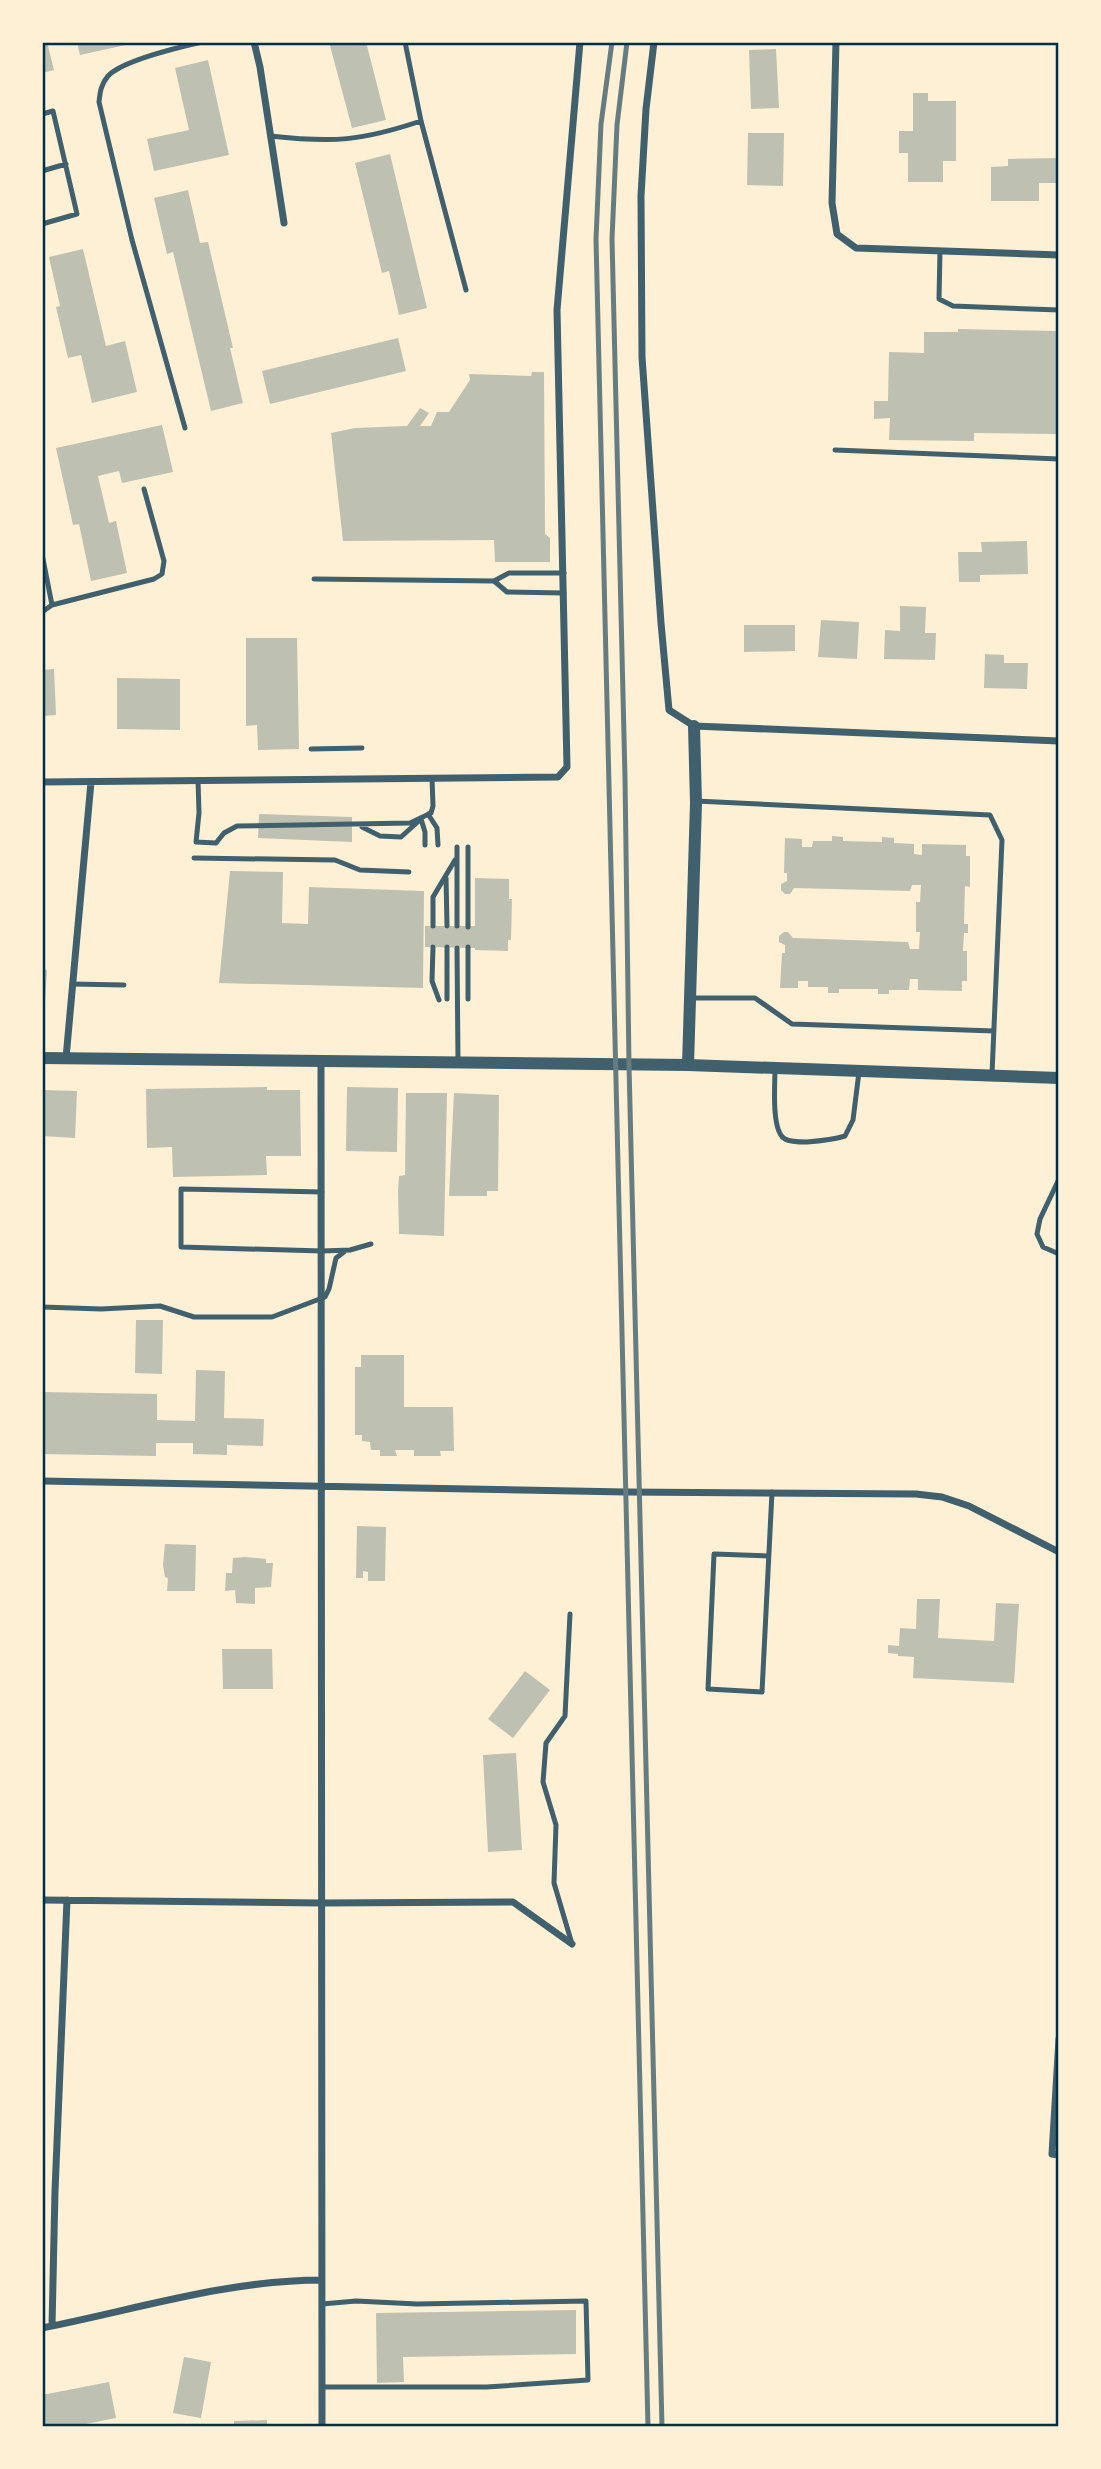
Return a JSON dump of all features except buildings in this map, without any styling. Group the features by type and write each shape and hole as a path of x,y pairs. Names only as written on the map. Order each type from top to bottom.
{"street":[{"path":"254,42 284,223"},
{"path":"42,782 558,777 567,767 557,310 580,42"},
{"path":"654,42 646,109 641,196 642,357 669,710 694,726 1059,741"},
{"path":"835,42 832,203 837,234 856,248 1059,255"},
{"path":"688,1065 696,801 694,726"},
{"path":"66,1058 91,782"},
{"path":"42,1058 688,1065 1059,1078"},
{"path":"321,1062 322,2427"},
{"path":"42,1481 916,1494 942,1497 969,1506 1059,1552"},
{"path":"42,1900 513,1902 572,1944"},
{"path":"52,2326 67,1900"},
{"path":"1055,2155 1059,2039"},
{"path":"42,2328 240,2286 292,2280 322,2280"}],"lane":[{"path":"185,428 132,240 99,102 101,88 114,71 202,42"},
{"path":"405,42 421,121 466,290"},
{"path":"42,114 53,111 77,214 42,223"},
{"path":"270,136 345,141 384,134 421,121"},
{"path":"42,171 66,164"},
{"path":"940,251 939,299 953,306 1059,310"},
{"path":"835,450 1059,460"},
{"path":"42,612 52,605 154,579 162,574 164,561 144,489"},
{"path":"42,554 52,605"},
{"path":"314,579 494,582 509,573 564,573"},
{"path":"494,582 507,592 564,593"},
{"path":"311,749 362,748"},
{"path":"352,825 363,827 380,836 401,837 428,814 433,806 432,778"},
{"path":"198,780 196,842 216,843"},
{"path":"696,801 990,815 1002,840 992,1076"},
{"path":"428,814 437,828 438,845"},
{"path":"216,858 216,843 224,833 237,826 395,825 421,819"},
{"path":"421,819 425,845"},
{"path":"457,847 457,926"},
{"path":"468,847 468,926"},
{"path":"194,858 335,860 360,870 409,872"},
{"path":"433,926 433,897 457,858"},
{"path":"446,877 447,926"},
{"path":"433,947 432,981 439,1000"},
{"path":"447,947 447,999"},
{"path":"457,947 458,1064"},
{"path":"468,947 468,999"},
{"path":"72,984 124,985"},
{"path":"692,998 755,998 792,1024 994,1031"},
{"path":"775,1069 776,1123 779,1133 785,1139 800,1142 831,1141 845,1136 853,1120 859,1072"},
{"path":"1059,1179 1040,1219 1037,1234 1043,1247 1059,1254"},
{"path":"321,1192 181,1189 181,1247 350,1250"},
{"path":"42,1307 101,1309 160,1306 194,1317 272,1317 321,1298 330,1289 336,1258 350,1250 371,1244"},
{"path":"769,1556 714,1553 708,1689 762,1692 769,1556 772,1492"},
{"path":"570,1614 565,1716 546,1743 543,1782 556,1825 554,1883 572,1944"},
{"path":"322,2304 356,2301 417,2304 586,2301 589,2380 487,2387 322,2386"}],"railway":[{"path":"612,42 601,124 596,239 648,2427"},
{"path":"627,42 617,125 612,239 662,2427"}]}
